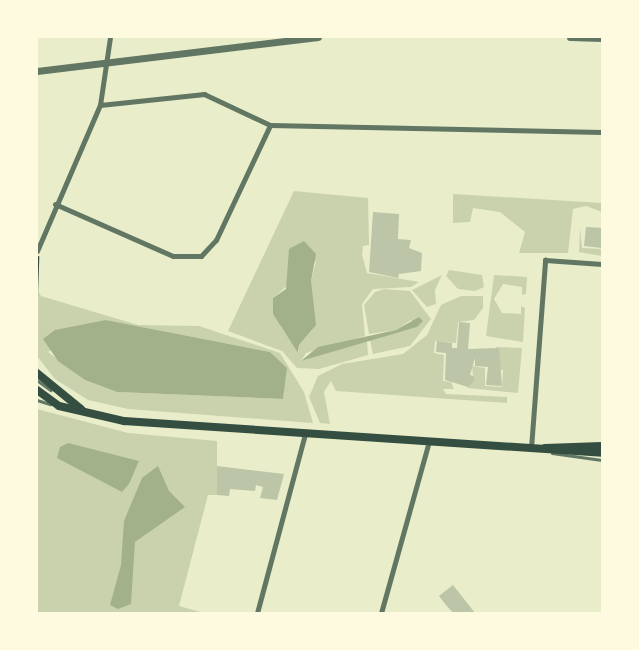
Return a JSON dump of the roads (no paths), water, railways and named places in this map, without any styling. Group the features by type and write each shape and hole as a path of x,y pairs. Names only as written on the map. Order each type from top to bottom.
{"main road":[{"path":"37,373 83,411"},
{"path":"37,390 58,406 124,421 531,448 602,446"},
{"path":"542,448 602,453"}],"street":[{"path":"37,250 100,105 110,37"},
{"path":"37,70 318,37"},
{"path":"570,37 602,38"},
{"path":"100,105 204,94 270,124 602,132"},
{"path":"55,204 173,256 201,256 216,240 270,124"},
{"path":"531,448 545,260 602,264"},
{"path":"257,613 305,434"},
{"path":"381,613 429,441"}],"lane":[{"path":"37,380 83,411"},
{"path":"37,400 58,406"},
{"path":"542,448 558,456 602,460"}]}
